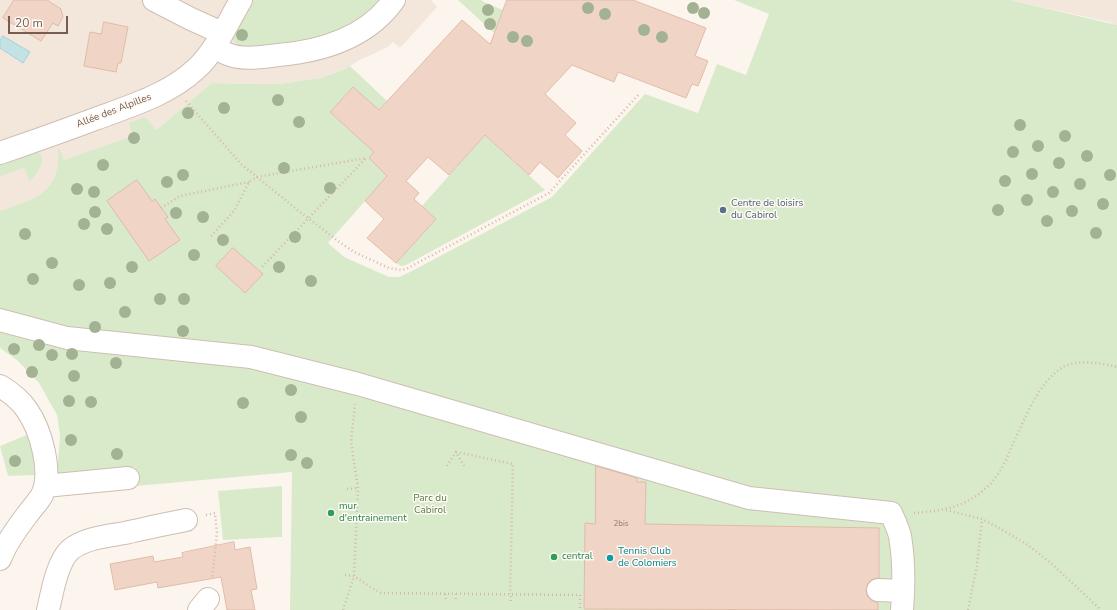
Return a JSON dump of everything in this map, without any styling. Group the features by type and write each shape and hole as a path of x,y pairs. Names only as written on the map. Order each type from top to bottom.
{"street":[{"path":"154,0 191,19 218,40 226,54 243,58 286,55 317,50 344,40 368,27 394,0"},
{"name":"Allée des Alpilles","path":"0,154 144,101 174,85 196,69 218,40 241,0"},
{"path":"0,320 67,338 251,357 358,384 454,411 749,498 891,513 900,535 902,551 903,600 878,590"},
{"path":"0,386 27,410 33,421 44,453 46,476 42,495 22,522 3,551 0,559"},
{"path":"454,411 462,424 590,462"},
{"path":"45,486 128,478"},
{"path":"48,610 60,564 70,551 82,543 186,520"}],"path":[{"path":"174,85 188,104 241,164 308,219 354,252 389,268 401,270 406,269 549,193 640,93"},
{"path":"161,208 180,196 250,182 257,177 366,158 261,268"},
{"path":"211,236 234,211 250,182"},
{"path":"891,513 914,513 946,510 975,496 985,489 992,481 1007,458 1031,406 1052,375 1064,367 1077,363 1093,363 1117,368"},
{"path":"343,610 354,576 358,488 351,442 358,384"},
{"path":"447,466 456,452"},
{"path":"456,452 464,466"},
{"path":"456,452 513,464 511,601"},
{"path":"347,489 358,488"},
{"path":"946,510 982,519 1028,545 1101,610"},
{"path":"186,520 215,513 217,533 212,584 204,604"},
{"path":"968,610 977,565 982,519"},
{"path":"345,575 354,576 381,593 571,593 580,595 580,610"},
{"path":"446,594 446,600"},
{"path":"456,594 456,600"}],"shaded area":[{"path":"0,0 431,0 437,7 400,48 393,42 388,47 345,69 321,78 279,84 212,83 156,130 0,247"},
{"path":"1010,0 1117,0 1117,25 1109,22"}],"green space":[{"path":"251,0 380,0 350,24 325,37 261,48 238,47 232,38"},
{"path":"458,0 482,0 503,10 494,33"},
{"name":"Parc du Cabirol","path":"734,0 1010,0 1117,25 1117,610 290,610 292,472 136,486 135,467 57,474 60,436 57,415 39,383 18,361 0,348 0,211 25,202 44,192 50,185 55,175 58,163 58,148 64,160 133,136 129,123 145,117 156,130 212,83 279,84 321,78 350,66 387,101 378,110 353,87 330,112 355,135 378,148 369,158 387,176 328,243 344,257 389,277 399,277 552,197 645,94 698,113 717,64 746,75 769,14"},
{"path":"485,135 545,190 406,265 401,266 396,263 436,219 422,206"},
{"path":"33,151 42,156 42,160 39,169 30,181 24,168 0,176 0,163"},
{"path":"29,434 37,464 36,475 8,476 0,446"},
{"path":"282,486 282,537 223,540 218,491"}],"water":[{"path":"3,36 30,52 23,63 0,48 0,41"}],"building":[{"path":"14,0 47,0 61,9 63,17 58,26 53,23 41,41 3,18"},
{"path":"507,0 633,0 706,28 695,56 708,61 698,86 692,84 686,98 618,72 614,82 572,65 545,94 576,123 565,135 582,151 558,178 540,162 529,175 485,135 449,175 428,157 406,181 419,193 414,199 436,219 396,263 367,238 384,219 365,201 387,176 369,158 374,152 330,112 353,87 379,110 462,20 490,44"},
{"path":"104,22 128,27 121,63 118,63 116,72 84,66 90,32 101,34"},
{"path":"137,180 152,201 155,199 168,217 165,219 180,240 149,261 107,201"},
{"path":"233,248 263,274 245,293 216,266"},
{"path":"596,466 637,478 637,482 646,482 645,524 879,528 879,578 873,579 868,583 866,590 867,596 871,600 878,603 878,610 584,609 585,523 595,524"},
{"path":"234,542 235,550 250,547 257,589 251,590 255,610 227,610 221,577 158,588 157,582 115,590 110,564 153,556 154,562 183,557 182,553"}],"place":[{"name":"Centre de loisirs du Cabirol","path":"723,210"},
{"name":"mur d'entrainement","path":"331,513"},
{"name":"central","path":"554,557"},
{"name":"Tennis Club de Colomiers","path":"610,558"}]}
